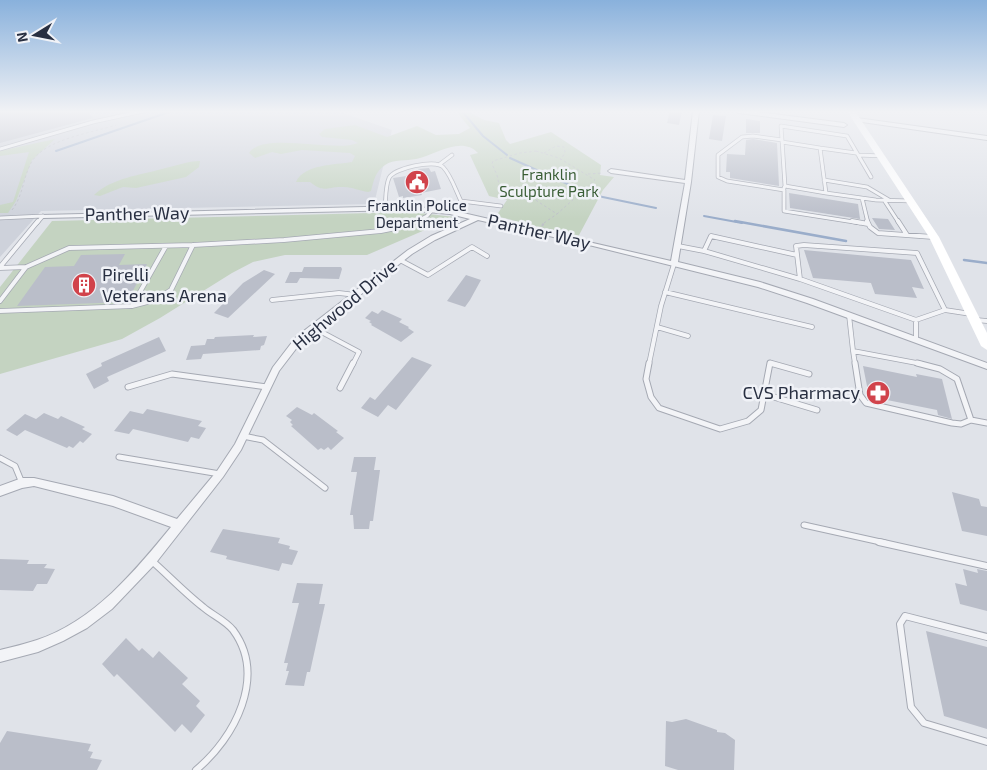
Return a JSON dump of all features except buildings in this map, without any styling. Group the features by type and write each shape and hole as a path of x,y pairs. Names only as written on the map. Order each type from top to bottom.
{"main road":[{"path":"876,147 934,237 979,318 987,346"}],"street":[{"path":"674,264 692,147"},
{"path":"611,172 688,182"},
{"name":"Panther Way","path":"43,216 433,209 540,232 782,292 987,366"},
{"name":"Highwood Drive","path":"0,656 38,646 83,624 108,605 151,560 220,474 238,447 267,387 284,358 299,339 400,260 433,238 478,218"},
{"path":"0,491 22,483 34,482 113,501 178,524"}],"lane":[{"path":"732,147 718,156 717,174 718,178 723,180 862,198 912,201"},
{"path":"782,147 784,211 868,224"},
{"path":"814,147 882,156"},
{"path":"853,147 871,177"},
{"path":"820,148 826,193"},
{"path":"440,164 452,154"},
{"path":"385,209 388,180 394,171 431,163 440,164 444,168 461,201"},
{"path":"824,180 877,189 889,200"},
{"path":"862,198 868,224 872,231 934,237"},
{"path":"884,200 907,235"},
{"path":"461,201 501,206"},
{"path":"450,212 461,201"},
{"path":"0,267 26,267 69,248 193,245 284,240 381,231 406,226 428,216 433,209"},
{"path":"0,218 43,216"},
{"path":"0,267 43,216"},
{"path":"704,251 711,236 797,255"},
{"path":"0,311 132,306 155,300 171,290 193,245"},
{"path":"132,306 166,246"},
{"path":"678,246 704,251 800,279 916,320 945,310 979,318"},
{"path":"800,279 796,246 917,253 945,310"},
{"path":"400,260 428,275 472,247 487,256"},
{"path":"674,264 657,327 646,379 651,397 659,408 720,429 748,421 761,410 770,363 809,374"},
{"path":"0,301 26,267"},
{"path":"666,292 812,327"},
{"path":"272,300 339,293 356,295"},
{"path":"849,315 860,395 866,403 952,423 962,424 971,420 987,424"},
{"path":"916,320 916,340"},
{"path":"657,327 688,336"},
{"path":"314,328 359,352 340,388"},
{"path":"853,351 947,371 958,380 971,420"},
{"path":"128,387 172,374 267,387"},
{"path":"764,394 817,410"},
{"path":"243,436 263,440 325,488"},
{"path":"119,457 220,474"},
{"path":"0,458 15,466 22,483"},
{"path":"804,525 987,566"},
{"path":"151,560 183,590 233,630 241,643 246,658 246,683 242,706 236,723 226,742 215,755 196,770"},
{"path":"987,637 905,616 900,624 911,708 924,723 987,742"}],"path":[{"path":"6,218 19,202 32,161 40,153 53,147"},
{"path":"544,153 552,147"},
{"path":"561,160 565,152 564,147"},
{"path":"540,232 545,221 557,214 595,180 594,178 544,153 532,151 495,160 492,164 502,194 534,199 557,214"},
{"path":"588,174 611,172"}],"shaded area":[{"path":"0,147 388,147 374,204 41,211 0,257"}],"green space":[{"path":"19,147 46,147 32,160 16,201 8,213 0,213 0,205 13,202 29,152 0,156 0,151"},
{"name":"Franklin Sculpture Park","path":"257,147 452,147 416,159 396,161 385,165 375,176 371,191 368,192 347,187 323,189 310,182 296,182 306,172 321,166 352,162 355,156 350,153 302,150 281,154 272,152 255,158 249,153"},
{"name":"Franklin Sculpture Park","path":"467,147 574,147 601,165 600,175 614,177 603,190 578,237 496,216 507,200 489,196 470,155 478,153"},
{"path":"200,161 199,167 186,177 136,188 123,187 100,196 94,195 101,189 126,178"},
{"path":"411,212 455,217 367,255 285,255 253,262 122,339 0,374 0,287 52,221"}],"waterway":[{"path":"56,151 68,147"},
{"path":"497,147 507,155"},
{"path":"510,158 581,190"},
{"path":"593,195 656,208"},
{"path":"704,216 742,223"},
{"path":"735,221 846,241"},
{"path":"964,260 987,263"}],"place":[{"name":"Franklin Police Department","path":"417,182"},
{"name":"Pirelli Veterans Arena","path":"84,285"},
{"name":"CVS Pharmacy","path":"878,393"}]}
